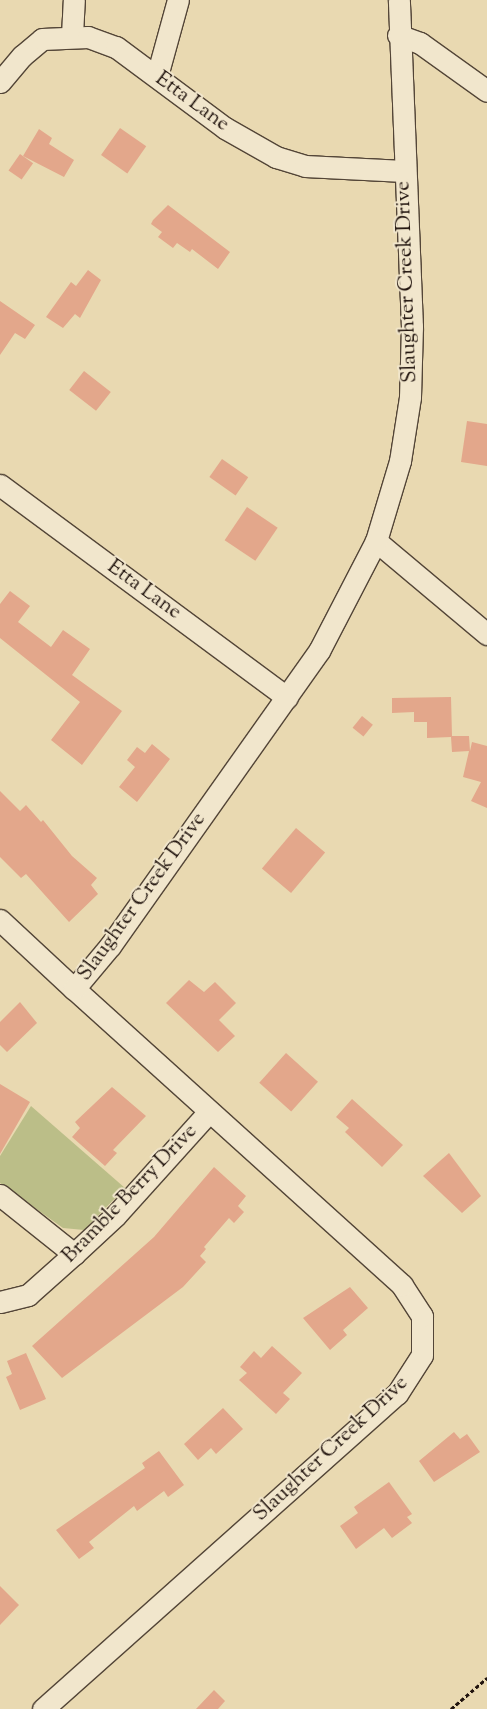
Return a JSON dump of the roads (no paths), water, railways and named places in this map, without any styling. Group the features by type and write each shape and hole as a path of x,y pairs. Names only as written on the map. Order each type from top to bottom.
{"street":[{"path":"72,35 74,0"},
{"path":"157,76 178,0"},
{"name":"Slaughter Creek Drive","path":"43,1709 397,1394 422,1356 422,1316 402,1285 208,1113 74,990 110,946 287,697 340,615 376,541 400,461 410,397 412,327 398,35 399,0"},
{"name":"Etta Lane","path":"0,82 22,56 42,39 72,35 116,47 225,128 276,157 305,166 404,171"},
{"path":"398,35 420,43 487,91"},
{"name":"Etta Lane","path":"0,485 287,697"},
{"path":"376,541 487,634"},
{"path":"0,920 74,990"},
{"name":"Bramble Berry Drive","path":"0,1302 28,1294 74,1254 116,1215 208,1113"},
{"path":"0,1195 74,1254"}]}
